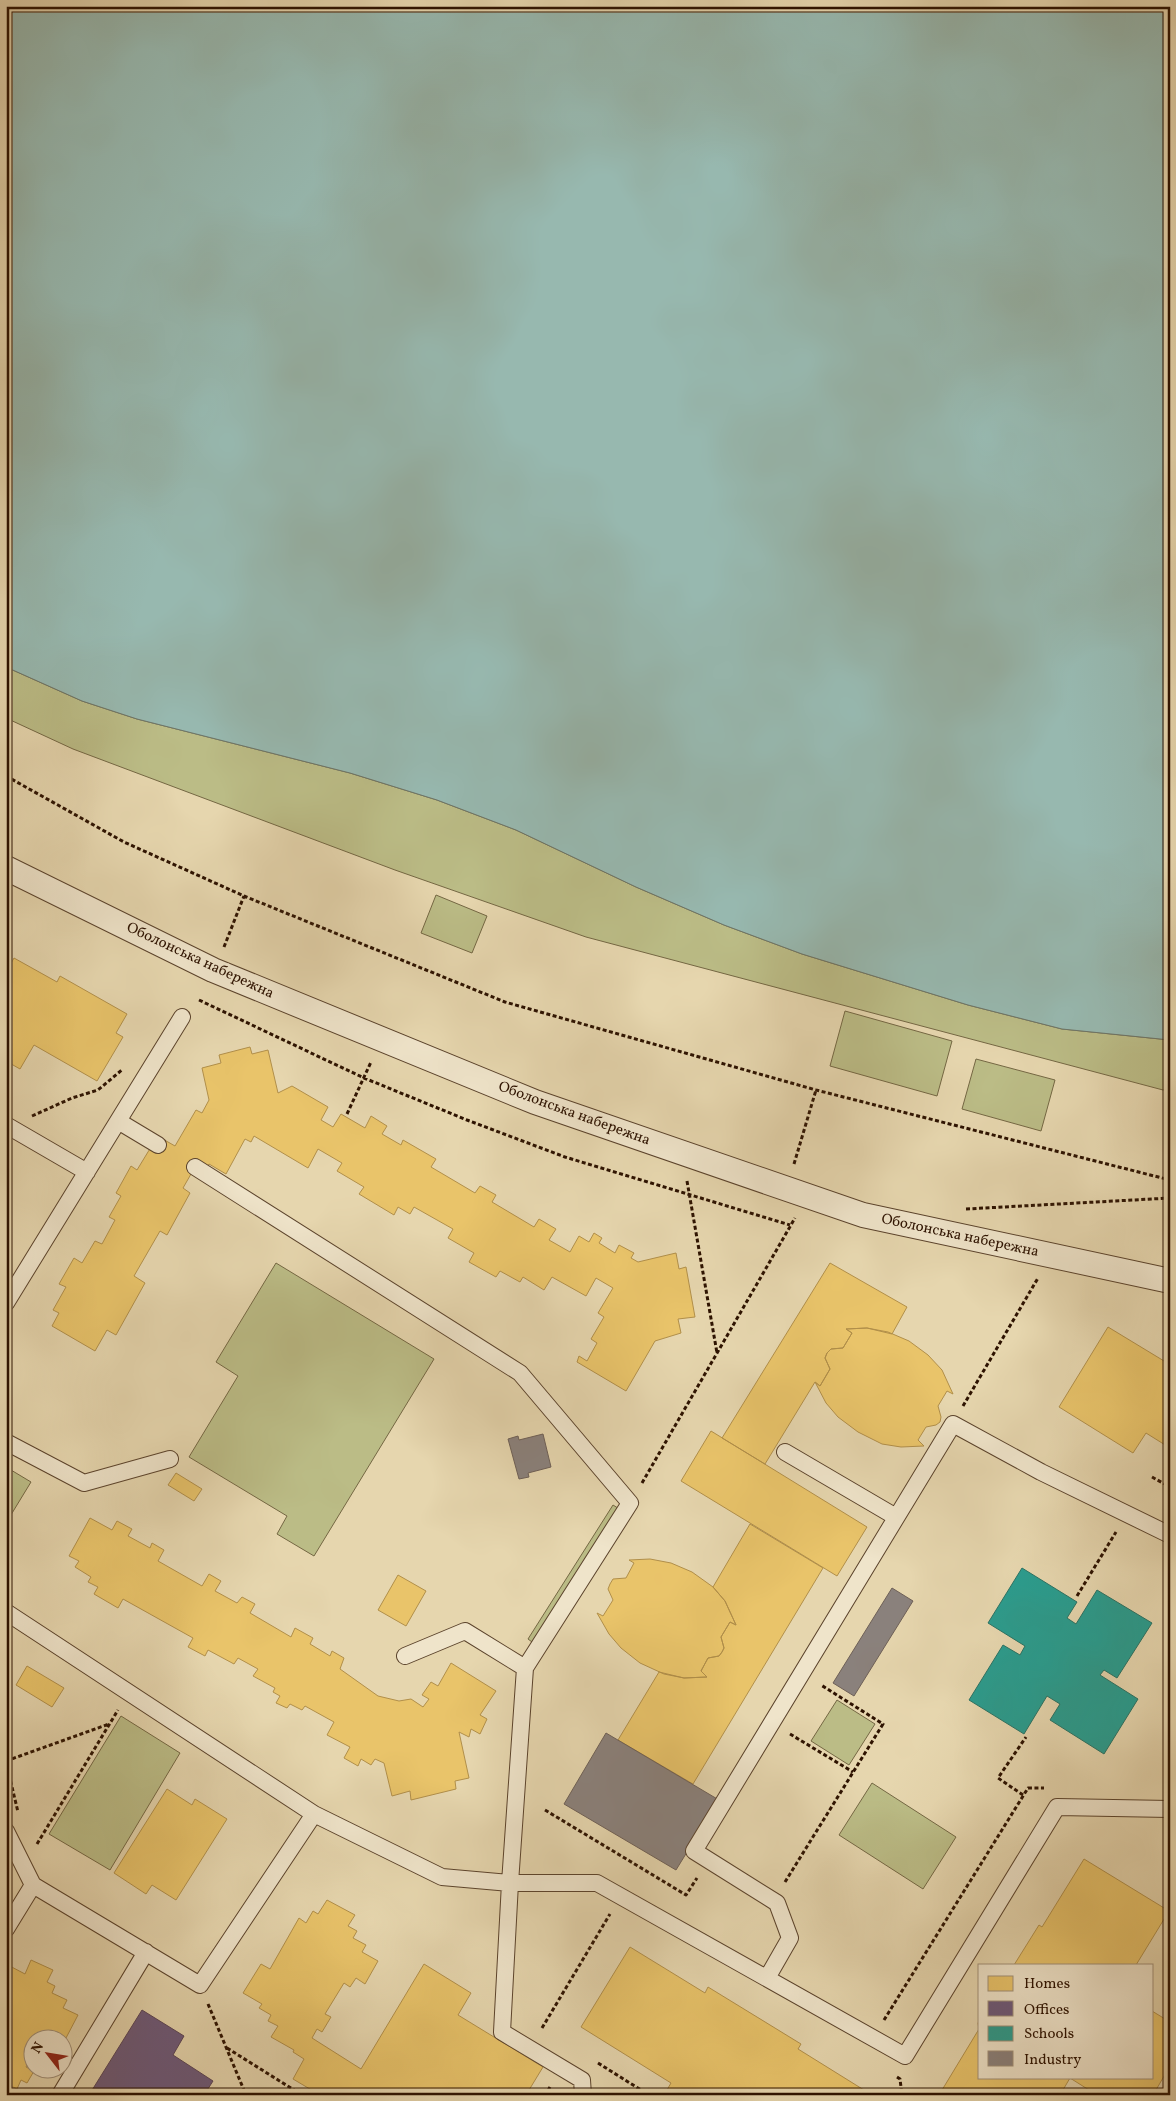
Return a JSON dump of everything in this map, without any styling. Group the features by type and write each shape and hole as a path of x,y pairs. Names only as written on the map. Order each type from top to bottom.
{"street":[{"name":"Оболонська набережна","path":"6,868 213,970 535,1102 863,1215 1170,1281"}],"lane":[{"path":"6,1303 182,1016"},
{"path":"118,1121 158,1145"},
{"path":"7,1125 87,1172"},
{"path":"195,1167 520,1373 630,1503 526,1668 510,1883 502,2032 582,2080 583,2095"},
{"path":"767,1978 790,1938 777,1903 694,1851 953,1424 1041,1472 1170,1535"},
{"path":"6,1442 84,1483 170,1459"},
{"path":"785,1452 896,1517"},
{"path":"6,1612 314,1814 442,1877 510,1883 597,1883 905,2056 1057,1807 1170,1810"},
{"path":"405,1656 465,1631 526,1668"},
{"path":"6,1831 33,1885 200,1985 314,1814"},
{"path":"6,1929 33,1885"},
{"path":"60,2095 146,1952"}],"path":[{"path":"6,776 124,842 244,896 505,1002 816,1090 1170,1180"},
{"path":"222,954 244,896"},
{"path":"194,998 364,1078 467,1120 565,1157 790,1225"},
{"path":"347,1114 382,1039"},
{"path":"7,1125 72,1098 98,1090 126,1066"},
{"path":"793,1168 816,1090"},
{"path":"682,1153 717,1353"},
{"path":"630,1503 807,1197"},
{"path":"960,1209 1170,1198"},
{"path":"953,1424 1051,1256"},
{"path":"1152,1477 1170,1487"},
{"path":"1077,1596 1118,1530"},
{"path":"786,1882 883,1724 818,1684"},
{"path":"34,1849 129,1692"},
{"path":"6,1761 109,1724"},
{"path":"788,1732 853,1772"},
{"path":"1023,1795 998,1778 1026,1737"},
{"path":"545,1810 686,1896"},
{"path":"777,1877 786,1882 789,1890"},
{"path":"549,2033 541,2028 613,1909"},
{"path":"200,1985 246,2095"},
{"path":"226,2048 302,2095"},
{"path":"590,2058 649,2095"},
{"path":"892,2074 900,2079 902,2095"},
{"path":"1162,2095 1170,2082"}],"green space":[{"path":"6,667 82,701 137,719 350,773 437,800 516,830 636,887 724,925 802,954 968,1005 1062,1029 1170,1040 1170,1089 1163,1090 586,937 395,870 73,749 6,718"},
{"path":"436,895 487,916 472,953 421,933"},
{"path":"845,1011 952,1041 937,1096 830,1066"},
{"path":"976,1059 1055,1080 1041,1131 962,1109"},
{"path":"276,1263 434,1359 314,1556 277,1534 287,1516 189,1457 238,1376 216,1362"},
{"path":"6,1467 31,1482 6,1523"},
{"path":"613,1505 621,1510 536,1645 528,1639"},
{"path":"837,1700 875,1724 849,1765 811,1741"},
{"path":"121,1716 180,1753 110,1870 49,1834"},
{"path":"872,1783 956,1837 923,1889 839,1835"}],"water":[{"path":"6,6 1170,6 1170,1040 1062,1029 968,1005 802,954 724,925 636,887 516,830 437,800 350,773 137,719 82,701 6,667"}],"building: Homes":[{"path":"14,958 57,982 60,976 127,1014 116,1033 123,1037 97,1081 34,1045 20,1069 6,1061 6,972"},
{"path":"250,1047 252,1054 268,1050 278,1093 292,1086 328,1107 321,1120 333,1127 341,1114 365,1128 371,1116 387,1126 382,1134 401,1145 403,1140 436,1159 431,1167 475,1193 480,1186 496,1195 492,1202 534,1227 539,1219 556,1229 549,1240 570,1252 579,1236 589,1242 594,1233 602,1238 599,1243 615,1253 619,1245 634,1253 631,1258 638,1262 676,1253 679,1269 686,1267 695,1317 678,1319 681,1333 655,1341 626,1391 577,1362 579,1356 587,1361 597,1343 591,1339 604,1317 598,1313 613,1288 596,1278 586,1296 552,1277 544,1290 523,1277 520,1282 500,1271 496,1277 469,1262 474,1253 448,1238 453,1229 414,1207 410,1214 398,1207 394,1215 359,1194 364,1187 337,1171 342,1163 318,1149 308,1168 254,1136 251,1142 245,1139 226,1174 209,1164 207,1167 195,1167 183,1188 190,1193 167,1235 160,1231 134,1276 145,1283 116,1335 107,1330 95,1351 52,1326 59,1313 53,1310 66,1287 59,1284 74,1258 82,1263 95,1241 102,1244 115,1220 109,1217 121,1196 116,1193 131,1166 137,1170 151,1147 161,1138 175,1146 196,1110 202,1113 209,1100 202,1068 221,1063 219,1055"},
{"path":"830,1263 907,1307 892,1334 867,1328 846,1329 852,1333 843,1348 831,1349 827,1353 825,1358 830,1369 820,1386 815,1382 765,1464 722,1438"},
{"path":"1108,1327 1170,1363 1170,1448 1146,1433 1133,1453 1059,1407"},
{"path":"867,1328 888,1332 909,1341 928,1355 942,1370 953,1394 947,1391 938,1406 941,1417 940,1422 926,1427 918,1440 924,1446 901,1447 882,1444 858,1432 838,1417 826,1403 815,1382 820,1386 830,1369 825,1358 827,1353 831,1349 843,1348 852,1333 846,1329"},
{"path":"711,1431 867,1527 837,1576 681,1481"},
{"path":"176,1473 202,1489 194,1501 168,1485"},
{"path":"90,1518 112,1530 117,1521 132,1529 128,1536 150,1548 152,1543 164,1550 158,1561 202,1586 209,1574 221,1581 215,1591 237,1603 242,1597 255,1604 250,1613 291,1637 295,1628 313,1638 310,1644 330,1656 332,1651 344,1658 340,1669 378,1696 399,1701 411,1699 423,1707 429,1699 422,1695 431,1682 438,1686 451,1663 496,1691 480,1715 487,1719 480,1734 471,1729 469,1737 459,1732 469,1778 455,1781 456,1789 411,1800 410,1791 392,1796 384,1763 375,1759 371,1765 361,1759 358,1766 344,1758 350,1747 327,1735 334,1722 305,1706 302,1710 290,1704 287,1708 276,1703 280,1696 273,1692 275,1688 253,1676 258,1669 238,1658 234,1664 208,1650 205,1656 188,1647 193,1638 123,1599 118,1608 94,1594 98,1587 88,1582 91,1577 75,1567 79,1561 69,1556"},
{"path":"750,1524 823,1568 693,1784 618,1740 659,1672 684,1678 707,1677 701,1671 708,1658 719,1656 724,1648 721,1637 730,1622 736,1625 725,1601 713,1587"},
{"path":"650,1559 671,1563 692,1572 713,1587 725,1601 736,1625 730,1622 721,1637 724,1648 719,1656 708,1658 701,1671 707,1677 684,1678 664,1674 640,1663 621,1648 609,1634 597,1613 603,1616 613,1600 608,1589 610,1584 613,1579 626,1578 634,1563 629,1560"},
{"path":"398,1575 426,1591 406,1626 378,1610"},
{"path":"27,1666 64,1688 52,1707 16,1685"},
{"path":"167,1789 192,1805 195,1799 227,1819 176,1900 152,1885 146,1894 114,1873"},
{"path":"1084,1859 1169,1911 1137,1964 1015,1964 1039,1925 1042,1927"},
{"path":"327,1900 355,1915 348,1926 357,1931 353,1938 366,1945 362,1952 378,1961 365,1984 356,1978 350,1987 344,1983 325,2014 331,2017 322,2032 317,2029 312,2038 361,2069 424,1964 471,1993 458,2015 543,2067 526,2095 320,2095 293,2079 304,2059 293,2052 294,2050 271,2037 278,2026 268,2021 271,2015 259,2008 262,2004 243,1993 261,1964 270,1969 299,1918 306,1923 313,1911 318,1914"},
{"path":"630,1947 705,1993 708,1987 801,2044 798,2049 872,2095 664,2095 671,2083 581,2027"},
{"path":"31,1960 53,1970 47,1982 55,1986 52,1993 67,2000 63,2008 78,2015 71,2028 22,2028 22,2078 30,2078 27,2083 21,2080 17,2089 11,2086 6,2094 6,1964 25,1974"},
{"path":"1154,2012 1170,2022 1170,2066 1153,2095 1097,2095 1070,2078 1154,2078"},
{"path":"978,2031 978,2078 1070,2078 1060,2095 939,2095"}],"building: Offices":[{"path":"142,2010 184,2036 173,2055 213,2081 204,2095 89,2095"}],"building: Schools":[{"path":"1022,1568 1077,1602 1067,1618 1076,1624 1097,1590 1152,1623 1117,1678 1104,1670 1100,1675 1138,1699 1104,1754 1050,1720 1060,1704 1047,1696 1024,1734 969,1700 1003,1645 1020,1655 1025,1646 988,1623"}],"building: Industry":[{"path":"543,1434 551,1467 528,1473 529,1477 519,1479 508,1439 518,1436 519,1440"},
{"path":"892,1588 913,1601 854,1696 833,1683"},
{"path":"606,1733 719,1800 676,1870 564,1804"}]}
